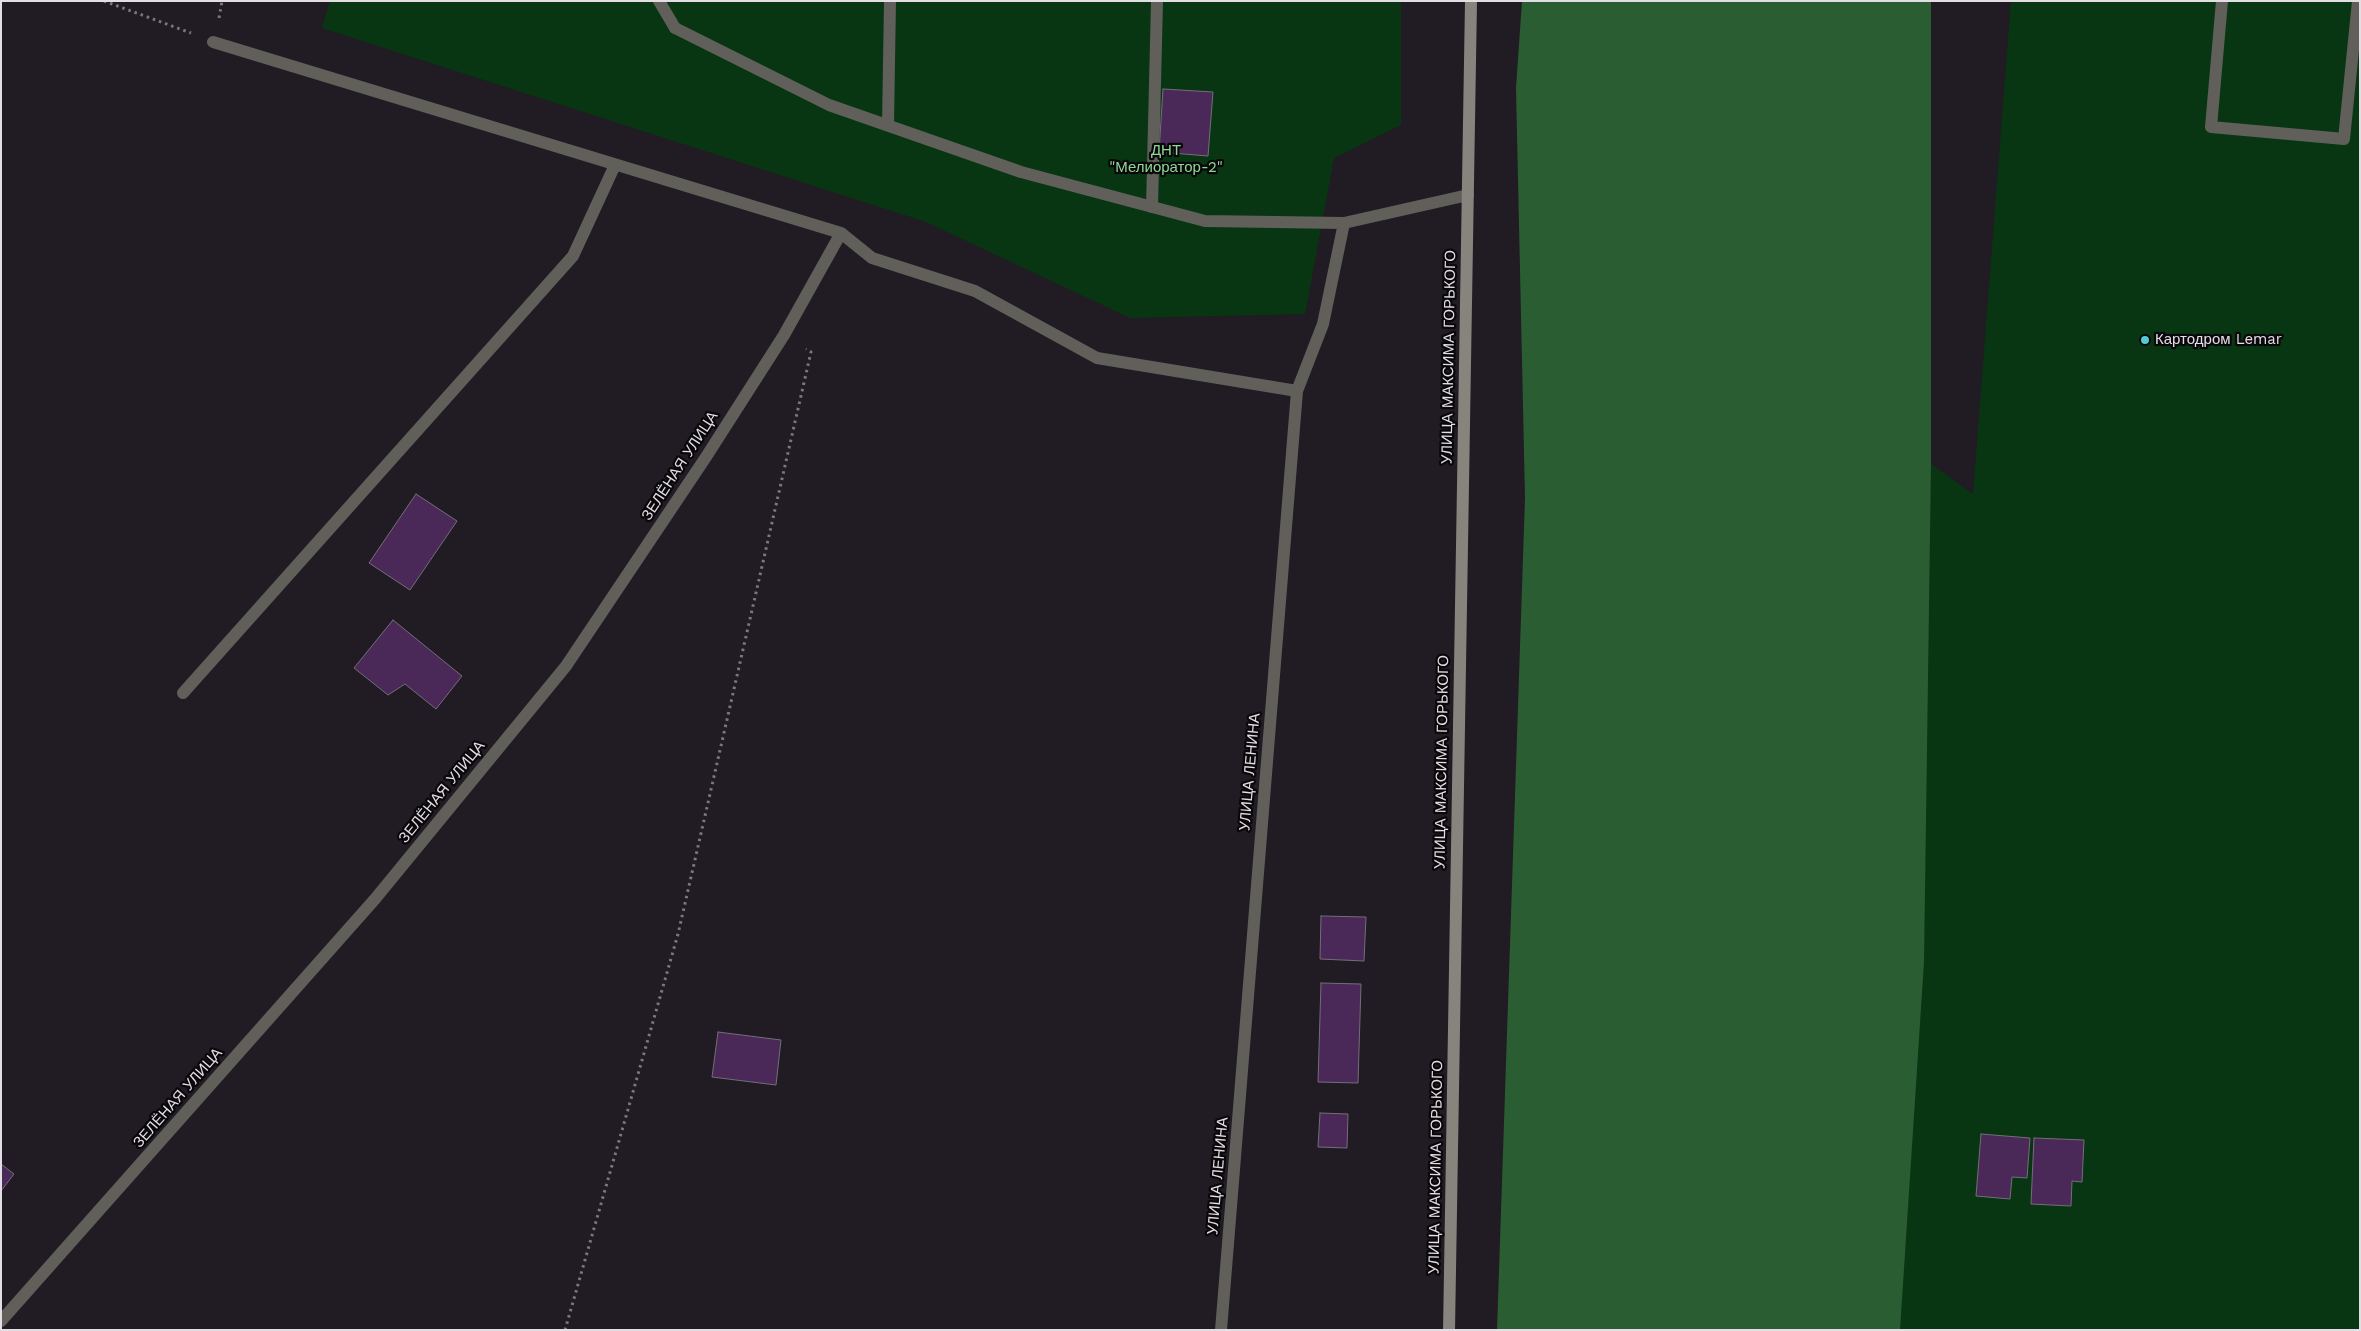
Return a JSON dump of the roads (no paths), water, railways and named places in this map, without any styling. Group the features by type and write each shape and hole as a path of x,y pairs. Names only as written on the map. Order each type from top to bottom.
{"main road":[{"name":"УЛИЦА МАКСИМА ГОРЬКОГО","path":"1449,1330 1471,1"}],"street":[{"path":"659,1 675,28 828,105 1021,172 1205,221 1344,223 1468,195"},
{"path":"888,125 890,1"},
{"path":"1152,207 1158,1"},
{"path":"2222,1 2211,127 2344,139 2358,1"},
{"path":"214,42 841,233 872,258 976,291 1097,358 1297,391"},
{"path":"183,693 573,256 616,165"},
{"name":"УЛИЦА ЛЕНИНА","path":"1222,1330 1297,391 1323,324 1344,223"},
{"name":"ЗЕЛЁНАЯ УЛИЦА","path":"1,1320 375,899 566,666 706,458 784,335 841,233"}],"place":[{"name":"Картодром Lemar","path":"2145,340"}],"park label":[{"name":"ДНТ \"Мелиоратор-2\"","path":"1166,160"}]}
